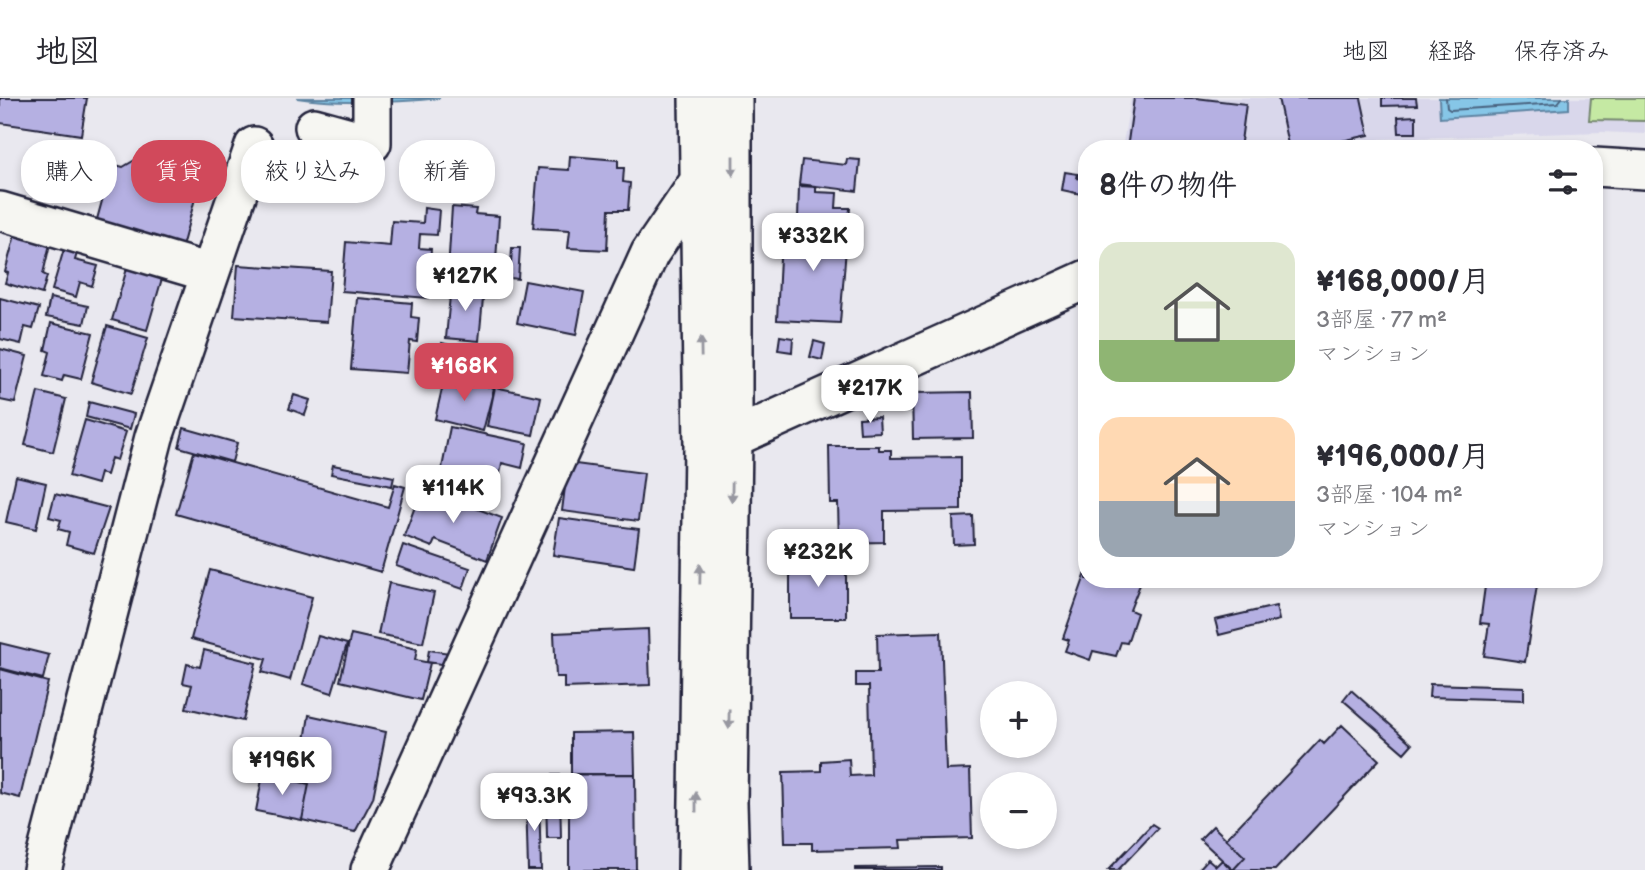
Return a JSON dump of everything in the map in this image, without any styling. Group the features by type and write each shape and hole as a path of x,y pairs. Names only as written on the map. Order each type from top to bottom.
{"street":[{"path":"314,127 372,143 372,98"},
{"path":"698,98 699,181 718,442 730,870"},
{"path":"697,870 733,98"},
{"path":"1603,168 1645,170"},
{"path":"370,870 649,253 699,181"},
{"path":"41,870 154,437 241,184"},
{"path":"0,211 210,273"},
{"path":"718,442 1078,283"}],"shaded area":[{"path":"1131,98 1645,98 1645,134 1602,132 1379,140 1124,140"}],"green space":[{"path":"1591,98 1645,98 1645,121 1589,120"}],"water":[{"path":"297,98 440,98 333,102"},
{"path":"1439,98 1569,98 1569,109 1440,118"}],"building":[{"path":"0,98 87,98 81,135 0,123"},
{"path":"1134,98 1196,98 1246,104 1241,140 1128,140"},
{"path":"1278,98 1361,98 1369,135 1346,140 1287,140"},
{"path":"1382,98 1416,98 1417,105 1382,106"},
{"path":"1416,116 1416,133 1399,133 1398,117"},
{"path":"570,156 618,160 618,168 624,168 623,182 630,183 628,210 609,210 607,250 568,248 570,230 533,228 538,168 569,170"},
{"path":"847,159 860,160 857,191 799,184 802,160 846,165"},
{"path":"131,162 131,203 194,203 182,247 96,223 101,203 117,203 117,165 123,167"},
{"path":"1065,172 1078,174 1078,193 1062,190"},
{"path":"799,186 816,187 816,192 837,193 836,208 850,208 849,220 798,218"},
{"path":"452,207 476,209 475,214 499,216 495,275 448,271"},
{"path":"424,208 439,210 437,235 420,234 419,248 431,249 428,298 342,291 346,242 390,246 392,221 423,223"},
{"path":"794,221 848,223 840,323 777,320 781,237 793,238"},
{"path":"15,235 50,244 43,274 47,276 42,294 5,283 8,273 5,272"},
{"path":"512,248 520,248 518,279 510,278"},
{"path":"64,249 77,253 75,260 98,266 92,286 80,282 76,297 52,290"},
{"path":"128,265 163,275 147,330 112,320"},
{"path":"238,265 331,271 327,322 234,316"},
{"path":"525,281 584,292 576,335 517,323"},
{"path":"451,285 484,288 479,341 446,338"},
{"path":"0,298 39,308 33,329 25,327 21,344 0,339"},
{"path":"50,298 88,306 84,324 46,317"},
{"path":"357,298 412,303 411,317 419,318 417,342 410,341 407,373 351,369"},
{"path":"51,323 93,333 81,379 64,375 62,381 44,376 50,352 45,350"},
{"path":"107,326 148,338 131,394 91,382"},
{"path":"780,336 793,338 792,352 778,350"},
{"path":"814,341 825,344 822,360 810,357"},
{"path":"442,343 484,355 477,381 435,370"},
{"path":"0,349 27,356 15,403 0,400"},
{"path":"445,376 494,388 483,431 435,419"},
{"path":"495,387 541,397 533,435 487,426"},
{"path":"38,392 66,399 53,452 25,445"},
{"path":"972,392 973,438 913,439 912,393"},
{"path":"294,395 310,400 305,415 289,409"},
{"path":"89,402 134,414 130,429 86,417"},
{"path":"879,417 880,432 860,433 859,418"},
{"path":"85,420 126,432 117,460 111,458 106,475 100,473 97,484 69,476"},
{"path":"450,427 527,443 522,468 502,463 498,484 441,473"},
{"path":"184,428 237,443 232,462 179,447"},
{"path":"829,446 879,446 879,450 891,450 891,458 961,457 961,510 884,511 884,542 839,543 838,503 830,503"},
{"path":"194,452 388,507 395,484 405,487 381,572 176,514"},
{"path":"568,463 644,473 638,521 562,511"},
{"path":"333,465 394,477 392,486 331,474"},
{"path":"16,476 46,483 36,529 6,522"},
{"path":"422,488 502,518 487,560 435,540 432,547 404,536"},
{"path":"55,494 109,508 94,553 66,545 69,532 58,529 61,520 49,517"},
{"path":"973,516 974,544 954,545 953,517"},
{"path":"559,518 639,529 634,567 553,555"},
{"path":"403,545 470,568 463,589 396,566"},
{"path":"790,559 846,559 846,618 790,618"},
{"path":"210,570 312,597 290,680 262,672 266,659 191,639"},
{"path":"389,583 434,593 423,643 378,634"},
{"path":"1081,588 1139,588 1130,610 1137,613 1127,643 1121,642 1116,656 1093,651 1090,660 1065,651 1069,640 1063,638"},
{"path":"1485,588 1537,588 1525,662 1484,656 1489,624 1480,623"},
{"path":"1276,606 1279,620 1219,635 1215,620"},
{"path":"648,629 650,685 564,688 564,677 556,677 554,633"},
{"path":"941,632 946,770 970,769 972,838 900,840 901,848 812,850 812,843 785,843 783,772 821,771 821,761 849,759 850,776 871,775 869,686 856,686 856,673 878,673 877,634"},
{"path":"351,634 417,649 415,660 430,663 421,700 340,681"},
{"path":"318,636 347,644 332,693 303,684"},
{"path":"0,643 49,655 43,679 0,668"},
{"path":"204,650 256,663 243,721 186,708 192,685 183,683 187,664 200,667"},
{"path":"429,650 450,653 448,665 427,662"},
{"path":"0,669 48,682 20,798 0,793"},
{"path":"1430,684 1524,687 1524,700 1429,697"},
{"path":"1351,690 1412,744 1404,753 1343,700"},
{"path":"309,715 386,732 373,798 355,832 302,820 309,784 277,777 282,755 302,760"},
{"path":"1342,725 1379,760 1275,870 1233,870 1245,857 1226,839 1320,740 1324,744"},
{"path":"634,732 635,774 571,774 571,733"},
{"path":"263,774 309,784 302,820 256,811"},
{"path":"635,774 636,870 569,870 569,787 544,788 544,775"},
{"path":"546,792 560,792 561,838 547,838"},
{"path":"539,795 541,870 528,870 526,796"},
{"path":"1152,824 1158,828 1118,870 1108,870"},
{"path":"1213,826 1245,857 1233,870 1200,839"},
{"path":"1208,859 1216,866 1222,860 1232,870 1198,870"},
{"path":"941,867 941,870 855,870 855,868"}]}
